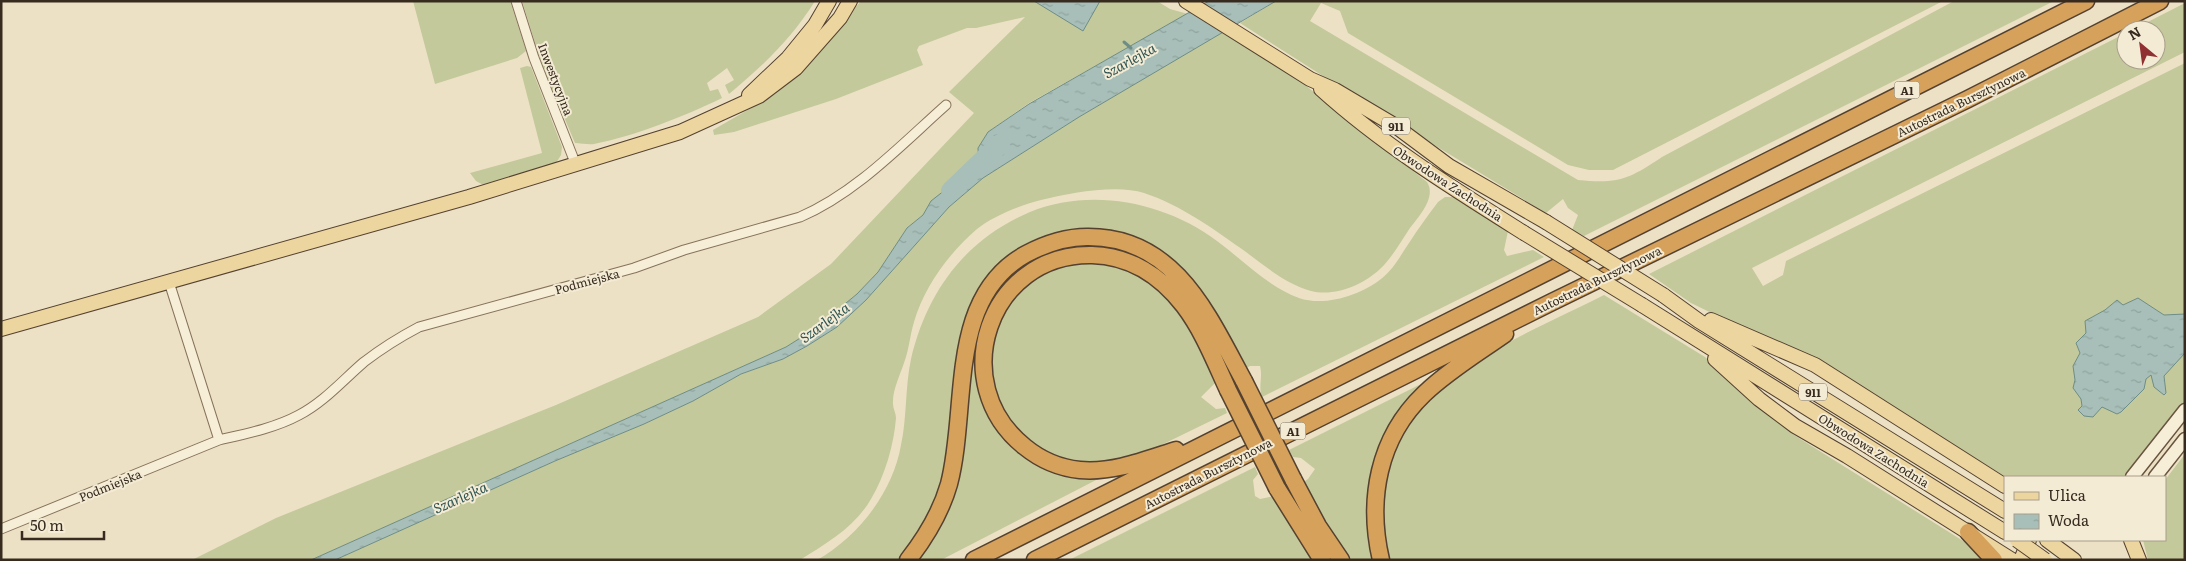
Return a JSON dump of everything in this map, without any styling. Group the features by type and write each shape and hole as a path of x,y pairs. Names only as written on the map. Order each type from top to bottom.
{"highway":[{"name":"A1","path":"974,560 1495,296 2086,1"},
{"name":"Autostrada Bursztynowa","path":"1035,560 1552,302 1968,99 2160,1"},
{"path":"908,560 931,526 949,485 956,445 968,338 975,310 983,296 1002,273 1029,252 1052,242 1094,236 1122,241 1154,255 1179,276 1193,292 1244,381 1318,526 1341,560"},
{"path":"1221,436 1111,469 1080,470 1053,464 1035,455 1014,438 995,412 984,385 984,348 990,323 1000,303 1029,274 1049,263 1073,256 1101,255 1115,257 1135,264 1150,273 1176,297 1199,331 1277,488 1322,560"},
{"path":"1381,560 1375,523 1376,484 1387,449 1403,419 1425,393 1444,377 1552,302"},
{"path":"1968,532 1994,560"}],"main road":[{"path":"741,104 788,58 815,24 829,1"},
{"path":"1,329 576,165 680,132 759,96 796,68 840,18 850,1"},
{"name":"911","path":"1186,1 1310,79"},
{"name":"Obwodowa Zachodnia","path":"1310,79 1335,90 1394,125 1449,166 1546,222 1667,298 1699,321 2004,510"},
{"name":"Obwodowa Zachodnia","path":"1310,79 1386,142 1445,183 2004,531"},
{"path":"1667,298 1815,365 2004,485"},
{"path":"1680,329 1775,412 2012,560"},
{"path":"2018,541 2045,560"},
{"path":"2021,560 2029,541"},
{"path":"2048,541 2074,560"},
{"path":"2131,541 2139,560"}],"street":[{"name":"Inwestycyjna","path":"516,1 534,58 576,165"},
{"name":"Podmiejska","path":"1,529 219,440 248,433 298,416 323,399 366,361 401,336 419,327 634,268 684,250 800,217 817,210 857,182 946,105"},
{"path":"169,282 219,440"},
{"path":"2133,476 2185,410"},
{"path":"2156,476 2185,438"}],"green space":[{"path":"413,1 510,1 526,51 517,58 435,84"},
{"path":"522,1 815,1 797,27 776,51 729,94 725,85 734,80 727,68 707,83 710,91 718,89 722,98 643,131 589,144 575,143 542,65"},
{"path":"861,1 1157,1 1170,9 1188,14 1029,103 988,132 978,148 979,168 964,175 944,191 923,215 907,228 878,272 857,294 813,330 786,347 311,560 192,560 276,518 556,405 758,317 831,264 974,113 949,92 1025,17 976,28 967,28 919,46 917,50 923,65 836,99 734,132 714,135 713,130 775,94 794,78"},
{"path":"1276,1 1943,1 1613,170 1589,170 1568,165 1348,33 1340,11 1321,3 1310,21 1578,180 1604,181 1632,175 1662,157 1954,1 2054,1 1584,236 1572,230 1578,215 1568,208 1563,199 1546,213 1370,106 1240,23"},
{"path":"2185,3 2185,52 2166,61 2166,20 2152,20"},
{"path":"1221,32 1295,77 1427,182 1430,194 1421,214 1388,261 1373,275 1357,285 1330,292 1311,291 1302,288 1277,274 1197,219 1158,198 1133,190 1093,190 1034,202 983,224 967,238 939,271 924,296 914,322 906,358 893,399 896,418 891,449 885,470 876,490 864,509 849,526 800,560 335,560 555,461 644,424 693,401 741,374 783,359 807,346 837,327 866,300 949,207 983,178 1079,117"},
{"path":"2116,38 2116,70 2149,70 1752,268 1763,286 1783,275 1786,261 2185,63 2185,402 2126,476 2004,476 1806,354 1759,336 1691,303 1649,274"},
{"path":"531,67 562,147 561,155 556,163 485,186 476,181 470,173 542,153 520,68"},
{"path":"1445,197 1454,197 1508,231 1504,250 1507,256 1533,250 1544,257 1262,397 1260,366 1250,366 1244,369 1192,281 1094,231 990,278 946,465 933,506 913,543 899,560 817,560 846,539 859,526 882,496 890,480 897,462 903,434 911,359 927,311 952,270 968,252 1007,223 1053,204 1078,200 1127,202 1174,216 1217,241 1277,287 1299,298 1320,301 1342,298 1353,294 1373,285 1386,275 1419,227 1438,202"},
{"path":"1101,261 1138,273 1152,281 1175,305 1194,336 1216,382 1201,397 1216,409 1225,408 1227,413 1149,451 1101,464 1064,461 1043,453 1020,437 999,408 988,357 1001,314 1029,281 1064,264"},
{"path":"1604,295 1705,357 1761,409 1794,435 1976,549 1985,560 1388,560 1383,523 1386,470 1400,437 1420,409 1446,384 1476,362 1507,343"},
{"path":"972,359 975,360 977,381 989,417 998,432 1010,446 1042,466 1076,477 1086,479 1100,478 941,560 914,560 925,547"},
{"path":"1421,384 1423,388 1389,430 1374,560 1349,560 1301,484 1308,479 1315,469 1301,458 1293,457 1289,450"},
{"path":"2185,454 2185,560 2148,560 2143,541 2166,541 2166,479"},
{"path":"1255,467 1258,474 1253,480 1255,496 1260,499 1274,496 1296,534 1315,560 1069,560"}],"water":[{"path":"1034,1 1100,1 1083,31"},
{"path":"1209,1 1276,1 1079,117 983,178 949,207 866,300 837,327 807,346 783,359 741,374 693,401 644,424 555,461 335,560 311,560 786,347 813,330 857,294 878,272 907,228 923,215 931,201 964,175 979,168 978,148 988,132 1029,104"},
{"path":"2138,298 2164,315 2185,314 2185,353 2164,376 2166,393 2164,395 2154,387 2151,375 2146,379 2144,389 2121,412 2117,414 2102,407 2093,417 2084,416 2078,410 2082,406 2081,399 2073,388 2075,380 2073,366 2080,353 2076,343 2086,333 2085,321 2105,310 2117,300 2123,305"}],"waterway":[{"path":"1124,42 1131,48"},
{"name":"Szarlejka","path":"951,191 1000,144"}]}
